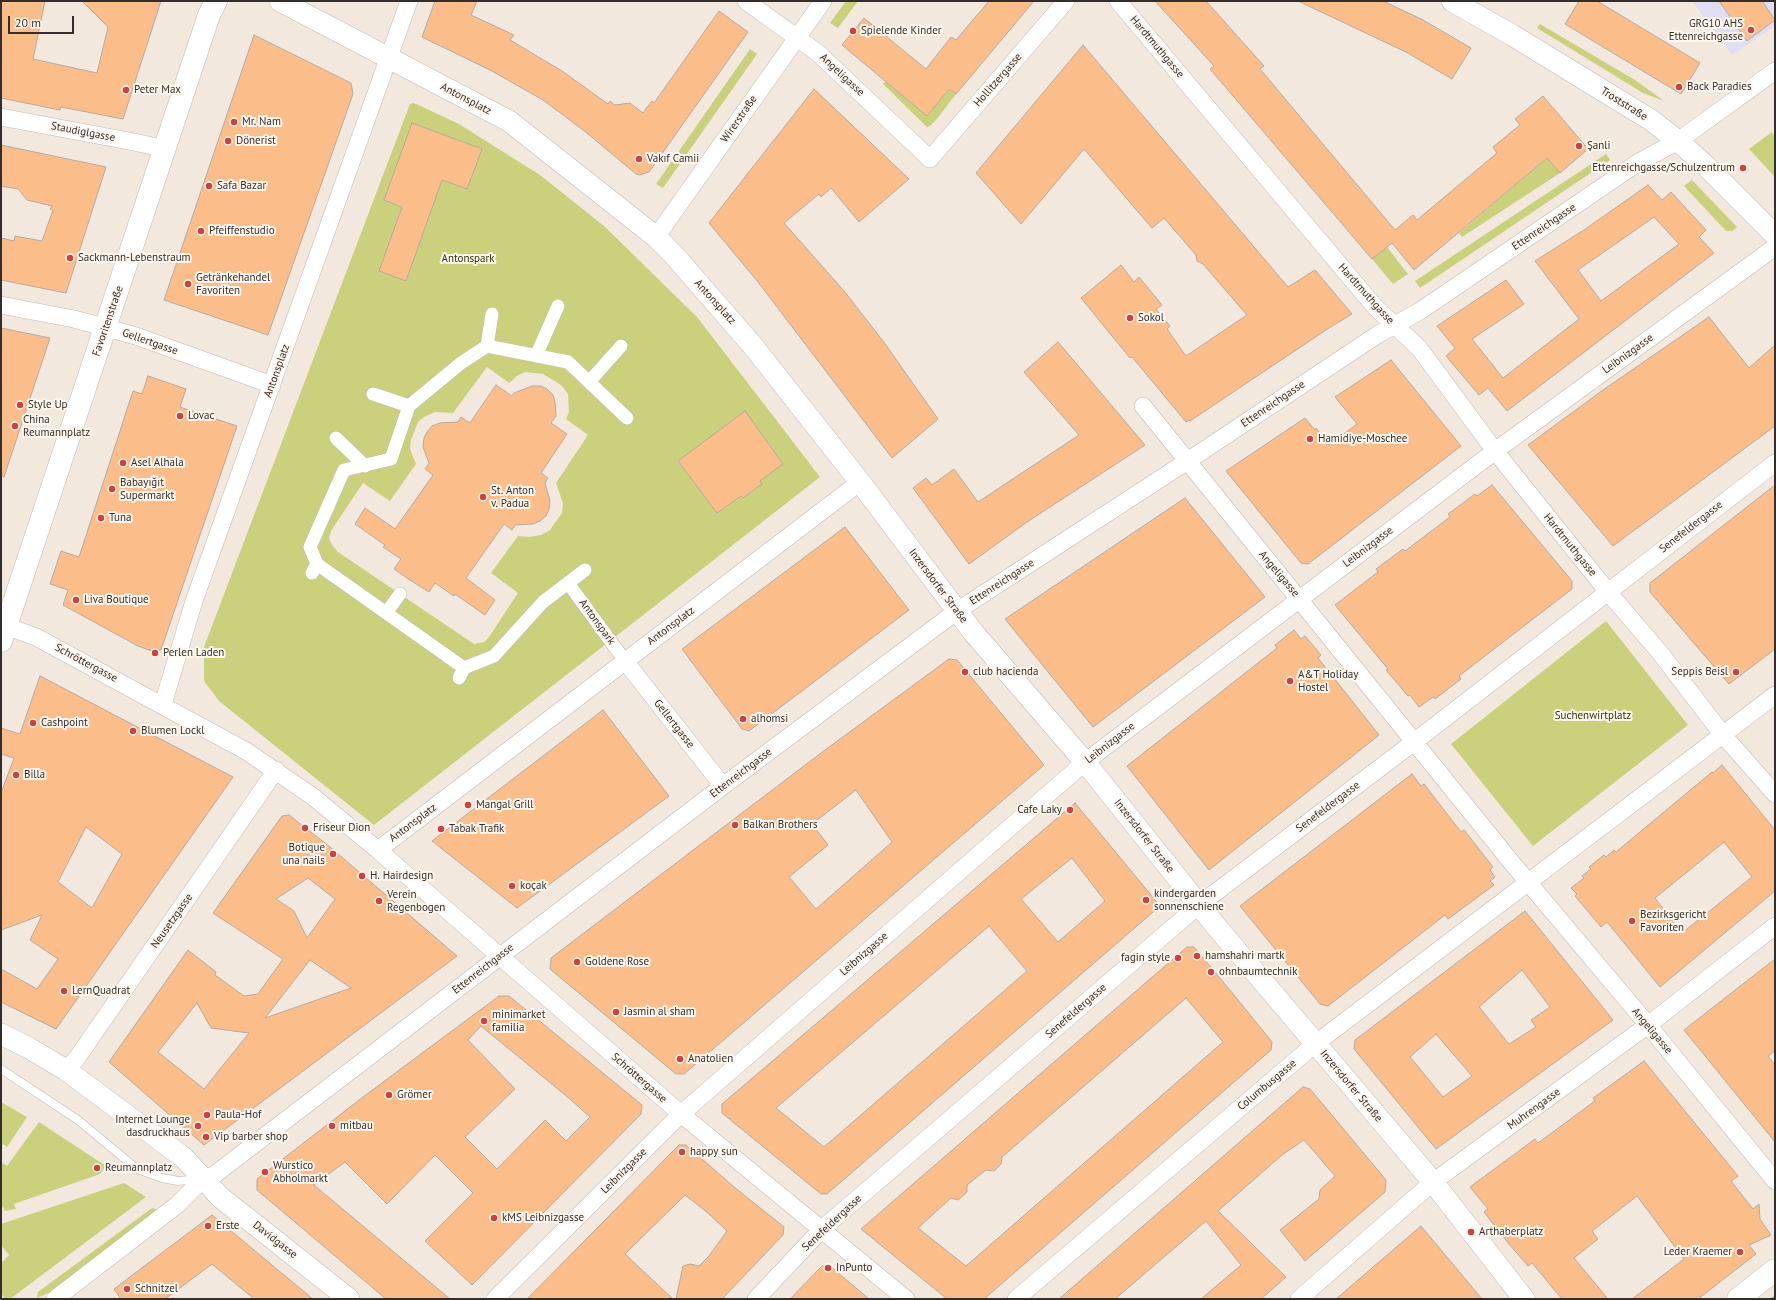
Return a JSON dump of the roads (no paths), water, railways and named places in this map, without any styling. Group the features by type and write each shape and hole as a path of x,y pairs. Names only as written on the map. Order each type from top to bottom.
{"main road":[{"name":"Favoritenstraße","path":"4,633 166,149 209,15 216,1"},
{"path":"1738,1299 1775,1270"}],"street":[{"path":"280,1 389,58 409,1"},
{"name":"Angeligasse","path":"746,1 798,37 818,53 930,159"},
{"name":"Wirerstraße","path":"656,237 823,1"},
{"name":"Hollitzergasse","path":"930,159 1066,1"},
{"name":"Hardtmuthgasse","path":"1118,1 1375,308 1419,348 1495,451 1608,592"},
{"name":"Troststraße","path":"1452,1 1512,35 1651,120 1678,140 1727,186 1775,235"},
{"name":"Antonsplatz","path":"389,58 509,121 656,237 750,342 860,482 378,850 312,796 276,770 246,751 163,704 194,601 389,58"},
{"name":"Ettenreichgasse","path":"203,1179 214,1175 723,786 957,611 1186,462 1377,335 1420,311 1639,162 1678,140 1775,71"},
{"name":"Staudiglgasse","path":"1,117 166,149"},
{"name":"Leibnizgasse","path":"495,1299 681,1114 1085,762 1495,451 1775,247"},
{"name":"Gellertgasse","path":"1,305 74,320 136,336 272,385"},
{"path":"536,356 558,306"},
{"path":"487,346 492,314"},
{"path":"586,570 543,602 494,656 462,673 386,613 315,568 310,547 344,470 391,459 409,406 461,363 487,346 568,362 627,418"},
{"path":"589,382 621,346"},
{"path":"373,394 409,406"},
{"name":"Angeligasse","path":"1143,406 1186,462 1300,599 1414,742"},
{"path":"336,438 365,466"},
{"name":"Senefeldergasse","path":"1608,592 1775,463"},
{"name":"Inzersdorfer Straße","path":"860,482 973,632 1085,762 1199,905 1433,1182 1524,1299"},
{"name":"Antonspark","path":"568,583 625,661"},
{"path":"1775,695 1724,735 1528,882 1414,742 1608,592 1661,654 1724,735 1775,794"},
{"path":"386,613 400,594"},
{"name":"Schröttergasse","path":"4,633 36,637 163,704"},
{"name":"Gellertgasse","path":"625,661 723,786"},
{"name":"Senefeldergasse","path":"756,1299 822,1229 1199,905 1414,742"},
{"name":"Neusetzgasse","path":"66,1070 77,1058 276,770"},
{"name":"Schröttergasse","path":"378,850 681,1114 906,1299"},
{"name":"Angeligasse","path":"1528,882 1648,1025 1775,1181"},
{"name":"Columbusgasse","path":"1016,1299 1315,1044 1528,882"},
{"name":"Muhrengasse","path":"1299,1299 1433,1182 1648,1025 1775,926"},
{"path":"1,1034 29,1048 66,1070 184,1158 203,1179 177,1205 55,1299"},
{"name":"Davidgasse","path":"203,1179 220,1197 349,1299"}],"lane":[{"path":"1,1069 78,1120 137,1169 162,1178 178,1181 203,1179"}],"tram line":[{"path":"1771,1299 1775,1296"}],"place":[{"name":"GRG10 AHS Ettenreichgasse","path":"1751,30"},
{"name":"Spielende Kinder","path":"853,31"},
{"name":"Back Paradies","path":"1679,87"},
{"name":"Peter Max","path":"126,90"},
{"name":"Mr. Nam","path":"234,122"},
{"name":"Dönerist","path":"228,141"},
{"name":"Şanli","path":"1579,146"},
{"name":"Vakıf Camii","path":"639,159"},
{"name":"Ettenreichgasse/Schulzentrum","path":"1743,168"},
{"name":"Safa Bazar","path":"209,186"},
{"name":"Pfeiffenstudio","path":"201,231"},
{"name":"Sackmann-Lebenstraum","path":"70,258"},
{"name":"Getränkehandel Favoriten","path":"188,284"},
{"name":"Sokol","path":"1130,318"},
{"name":"Style Up","path":"20,405"},
{"name":"Lovac","path":"180,416"},
{"name":"China Reumannplatz","path":"15,426"},
{"name":"Hamidiye-Moschee","path":"1310,439"},
{"name":"Asel Alhala","path":"123,463"},
{"name":"Babayığıt Supermarkt","path":"112,489"},
{"name":"St. Anton v. Padua","path":"483,497"},
{"name":"Tuna","path":"101,518"},
{"name":"Liva Boutique","path":"76,600"},
{"name":"Perlen Laden","path":"155,653"},
{"name":"club hacienda","path":"965,672"},
{"name":"Seppis Beisl","path":"1736,672"},
{"name":"A&T Holiday Hostel","path":"1290,681"},
{"name":"alhomsi","path":"743,719"},
{"name":"Cashpoint","path":"33,723"},
{"name":"Blumen Lockl","path":"133,731"},
{"name":"Billa","path":"16,775"},
{"name":"Mangal Grill","path":"468,805"},
{"name":"Cafe Laky","path":"1070,810"},
{"name":"Balkan Brothers","path":"735,825"},
{"name":"Friseur Dion","path":"305,828"},
{"name":"Tabak Trafik","path":"441,829"},
{"name":"Botique una nails","path":"333,854"},
{"name":"H. Hairdesign","path":"362,876"},
{"name":"koçak","path":"512,886"},
{"name":"kindergarden sonnenschiene","path":"1146,900"},
{"name":"Verein Regenbogen","path":"379,901"},
{"name":"Bezirksgericht Favoriten","path":"1632,921"},
{"name":"hamshahri martk","path":"1197,956"},
{"name":"fagin style","path":"1178,958"},
{"name":"Goldene Rose","path":"577,962"},
{"name":"ohnbaumtechnik","path":"1211,972"},
{"name":"LernQuadrat","path":"64,991"},
{"name":"Jasmin al sham","path":"616,1012"},
{"name":"minimarket familia","path":"484,1021"},
{"name":"Anatolien","path":"680,1059"},
{"name":"Grömer","path":"389,1095"},
{"name":"Paula-Hof","path":"207,1115"},
{"name":"Internet Lounge dasdruckhaus","path":"198,1126"},
{"name":"mitbau","path":"332,1126"},
{"name":"Vip barber shop","path":"206,1137"},
{"name":"happy sun","path":"682,1152"},
{"name":"Reumannplatz","path":"97,1168"},
{"name":"Wurstico Abholmarkt","path":"265,1172"},
{"name":"kMS Leibnizgasse","path":"494,1218"},
{"name":"Erste","path":"208,1226"},
{"name":"Arthaberplatz","path":"1471,1232"},
{"name":"Leder Kraemer","path":"1740,1252"},
{"name":"InPunto","path":"828,1268"},
{"name":"Schnitzel","path":"127,1289"}],"park label":[{"name":"Suchenwirtplatz","path":"1593,716"}]}
